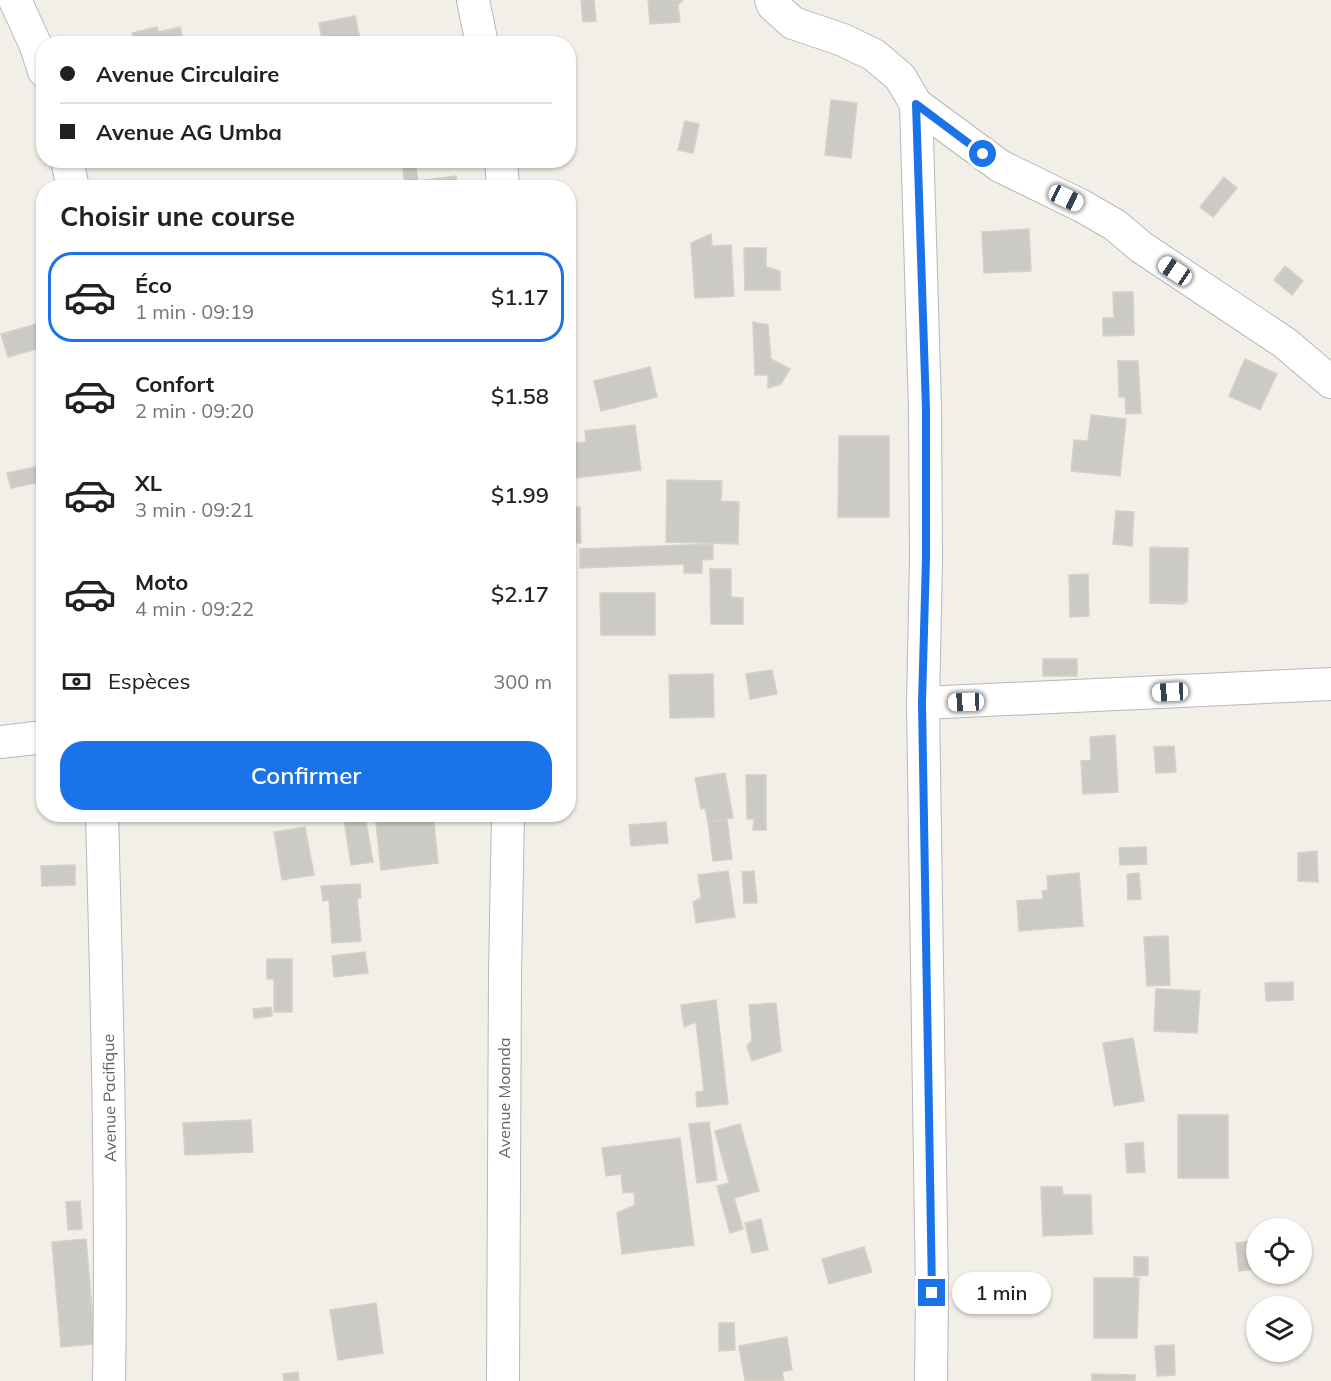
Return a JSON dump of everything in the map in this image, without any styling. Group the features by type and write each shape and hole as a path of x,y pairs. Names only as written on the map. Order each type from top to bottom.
{"street":[{"path":"15,0 36,46"},
{"path":"473,0 480,36"},
{"path":"771,0 773,6 793,23 843,40 874,55 900,77 916,104 1000,166 1082,206 1115,225 1141,248 1285,343 1331,382"},
{"path":"916,104 926,409 926,559 922,703 932,1293 931,1381"},
{"path":"922,703 1331,684"},
{"path":"0,742 36,737"},
{"name":"Avenue Pacifique","path":"102,822 110,1110 109,1381"},
{"name":"Avenue Moanda","path":"503,1381 508,822"}],"building":[{"path":"581,0 594,0 596,21 583,22"},
{"path":"648,0 683,0 678,5 680,22 650,24"},
{"path":"355,16 359,36 321,36 319,23"},
{"path":"157,27 159,32 180,27 182,36 133,36 132,33"},
{"path":"831,100 857,103 851,158 825,155"},
{"path":"685,121 699,124 693,153 678,150"},
{"path":"416,168 418,180 404,180 403,169"},
{"path":"456,176 457,180 426,180"},
{"path":"1224,177 1237,188 1213,217 1200,207"},
{"path":"1029,229 1031,271 984,273 982,232"},
{"path":"711,234 712,246 731,245 734,296 695,298 691,243"},
{"path":"744,248 766,248 766,267 780,271 780,290 745,290"},
{"path":"1285,266 1303,281 1292,295 1274,280"},
{"path":"1113,292 1133,292 1134,335 1103,336 1103,318 1114,318"},
{"path":"753,322 768,325 771,359 790,369 781,384 768,388 768,375 755,375"},
{"path":"36,324 36,349 8,357 1,334"},
{"path":"1245,359 1277,374 1260,410 1229,396"},
{"path":"1118,361 1138,361 1141,413 1126,414 1125,397 1119,397"},
{"path":"650,367 657,397 601,411 594,381"},
{"path":"1091,415 1126,419 1120,476 1071,471 1074,440 1088,441"},
{"path":"635,425 641,470 576,478 576,443 586,442 585,431"},
{"path":"839,436 889,436 889,517 838,517"},
{"path":"36,467 36,483 11,488 7,473"},
{"path":"667,480 722,481 721,501 739,502 738,544 666,542"},
{"path":"576,507 580,507 581,543 576,543"},
{"path":"1116,511 1134,512 1132,546 1113,544"},
{"path":"713,544 713,559 702,560 702,573 684,573 684,564 580,568 580,549"},
{"path":"1152,547 1186,549 1184,604 1150,603"},
{"path":"1150,548 1188,548 1187,602 1150,602"},
{"path":"710,569 731,569 731,597 743,598 743,624 711,624"},
{"path":"1088,574 1089,616 1070,617 1069,575"},
{"path":"600,593 655,593 655,635 601,635"},
{"path":"1043,659 1077,659 1077,676 1043,676"},
{"path":"772,670 777,694 750,699 746,674"},
{"path":"713,674 714,717 670,718 669,675"},
{"path":"1115,735 1118,792 1083,794 1081,761 1091,760 1090,737"},
{"path":"1174,746 1176,772 1156,773 1154,747"},
{"path":"725,773 733,818 708,822 705,808 701,809 695,778"},
{"path":"746,775 766,775 766,830 753,830 754,819 747,819"},
{"path":"727,819 732,859 713,861 708,822"},
{"path":"344,822 366,822 373,862 351,865"},
{"path":"376,822 434,822 438,863 381,870"},
{"path":"666,822 668,843 631,846 629,825"},
{"path":"305,827 314,875 282,880 274,832"},
{"path":"1146,847 1147,864 1120,865 1119,848"},
{"path":"1317,851 1318,882 1298,881 1298,853"},
{"path":"75,865 75,885 42,886 41,866"},
{"path":"728,871 735,917 696,923 693,902 701,898 698,875"},
{"path":"754,871 757,903 744,903 742,872"},
{"path":"1079,873 1083,926 1019,931 1017,901 1043,899 1042,891 1048,890 1047,876"},
{"path":"1139,873 1141,899 1128,900 1127,874"},
{"path":"360,884 361,898 357,898 361,941 332,943 329,900 323,901 321,886"},
{"path":"1168,936 1170,985 1147,986 1144,937"},
{"path":"365,952 368,973 334,977 332,956"},
{"path":"267,959 292,959 292,1012 274,1012 274,979 267,979"},
{"path":"1293,982 1293,1000 1266,1001 1265,983"},
{"path":"1156,989 1200,991 1197,1033 1154,1031"},
{"path":"716,1000 728,1104 697,1107 696,1092 704,1091 696,1022 684,1027 681,1005"},
{"path":"776,1003 781,1051 752,1061 747,1046 752,1040 749,1005"},
{"path":"271,1007 272,1016 254,1018 253,1009"},
{"path":"1133,1038 1144,1101 1114,1106 1103,1043"},
{"path":"1178,1115 1228,1115 1228,1178 1178,1178"},
{"path":"251,1120 253,1152 185,1155 183,1123"},
{"path":"709,1122 717,1180 697,1183 689,1124"},
{"path":"740,1124 759,1191 734,1198 743,1229 730,1233 717,1186 729,1183 715,1131"},
{"path":"680,1138 694,1245 622,1254 617,1213 635,1205 634,1192 623,1193 621,1174 606,1176 602,1148"},
{"path":"1143,1142 1145,1172 1127,1173 1125,1144"},
{"path":"1041,1187 1062,1187 1063,1195 1091,1195 1092,1234 1043,1236"},
{"path":"80,1201 82,1229 68,1230 66,1202"},
{"path":"761,1219 768,1250 752,1253 745,1223"},
{"path":"86,1239 95,1344 61,1347 52,1242"},
{"path":"1246,1242 1246,1270 1239,1271 1236,1243"},
{"path":"864,1247 872,1272 829,1284 822,1259"},
{"path":"1134,1257 1148,1257 1148,1275 1134,1276"},
{"path":"1094,1278 1139,1278 1137,1338 1094,1338"},
{"path":"376,1303 383,1353 338,1360 330,1310"},
{"path":"719,1323 734,1323 735,1350 719,1351"},
{"path":"787,1337 792,1370 782,1372 784,1381 745,1381 739,1346"},
{"path":"1174,1345 1175,1375 1157,1376 1155,1346"},
{"path":"298,1372 299,1381 284,1381 283,1374"},
{"path":"1092,1374 1135,1375 1135,1381 1092,1381"}],"route":[{"path":"932,1293 922,703 926,559 926,409 916,104 983,154"}]}
